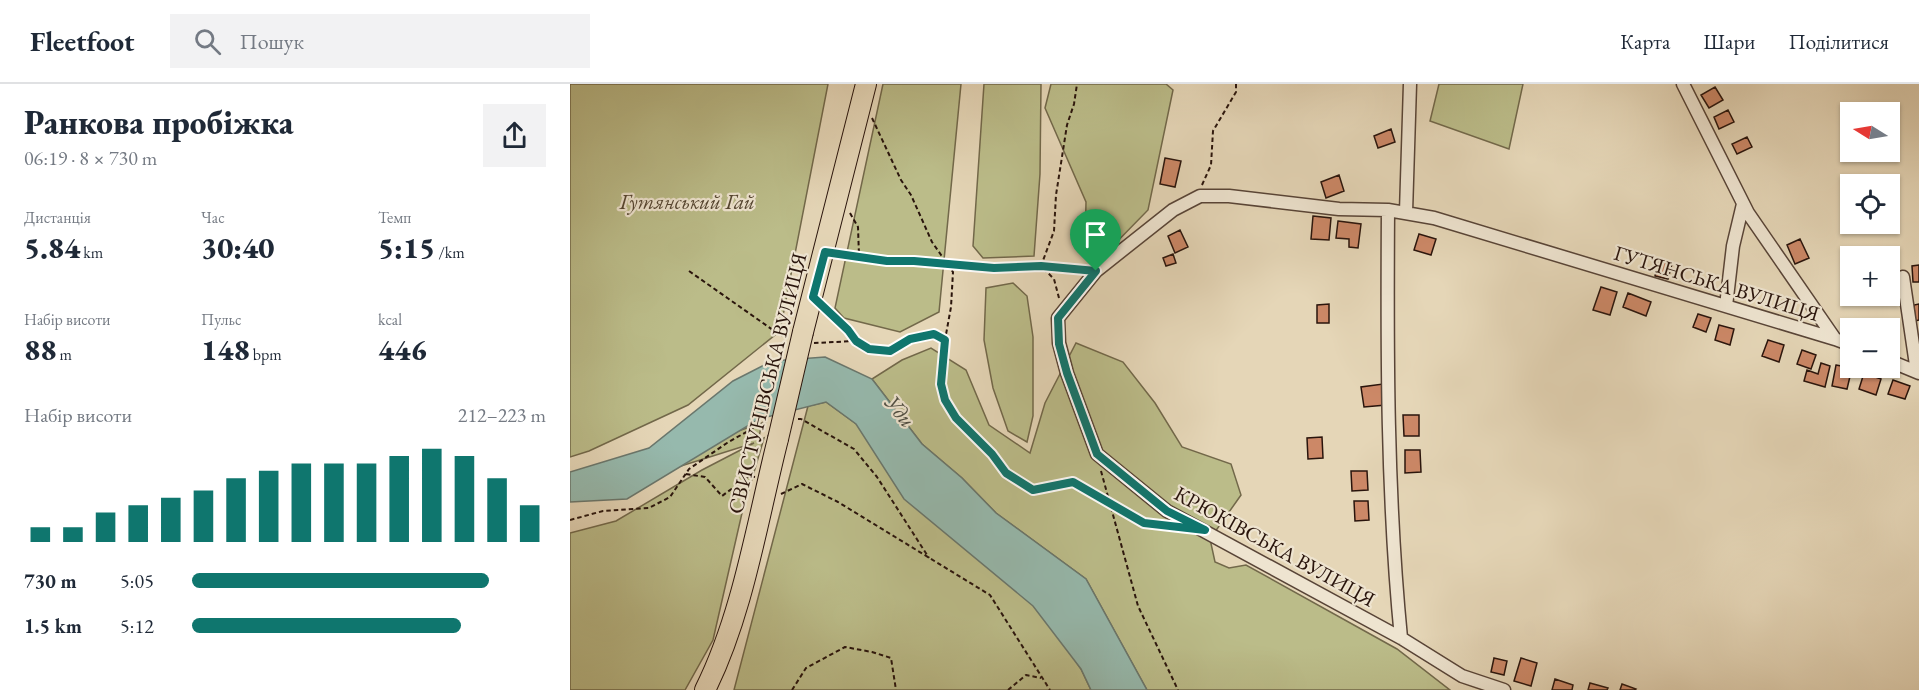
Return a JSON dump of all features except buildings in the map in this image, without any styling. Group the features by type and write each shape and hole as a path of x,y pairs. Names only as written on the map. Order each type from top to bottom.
{"main road":[{"name":"СВИСТУНІВСЬКА ВУЛИЦЯ","path":"705,690 715,671 740,593 801,337 866,89"}],"street":[{"path":"1406,212 1410,84"},
{"name":"ГУТЯНСЬКА ВУЛИЦЯ","path":"1683,84 1743,204 1835,339"},
{"name":"ГУТЯНСЬКА ВУЛИЦЯ","path":"1058,318 1096,271 1173,210 1200,196 1228,196 1339,209 1406,212 1445,221 1835,339"},
{"path":"1726,306 1733,246 1743,204"},
{"path":"1388,210 1389,454 1401,639"},
{"path":"1903,276 1918,372"},
{"path":"1058,318 1059,344 1067,373 1097,454"},
{"path":"1835,339 1840,341"},
{"path":"1900,365 1918,372"},
{"name":"КРЮКІВСЬКА ВУЛИЦЯ","path":"1097,454 1167,511 1401,639 1462,676 1504,690"}],"path":[{"path":"1041,266 1054,231 1056,195 1065,136 1077,84"},
{"path":"1196,198 1211,165 1213,131 1236,92 1236,84"},
{"path":"866,89 870,113 901,180 911,195 932,242 953,272 941,384 945,400 956,418 992,454 1006,473 1033,490 1073,482 1144,523 1174,527"},
{"path":"835,210 851,213 858,227 859,256"},
{"path":"825,252 887,261 994,268 1041,266 1096,271"},
{"path":"1041,266 1054,279 1060,299 1058,318"},
{"path":"689,271 780,335 801,337 819,344 856,341"},
{"path":"813,297 848,330 856,341 869,349 890,351 910,339 934,334 945,340"},
{"path":"1097,454 1108,503 1137,606 1178,690"},
{"path":"686,474 705,477 722,496 749,476 758,477"},
{"path":"780,494 802,483 838,502 990,595 1050,690"},
{"path":"792,690 806,668 845,647 891,658 897,690"},
{"path":"1008,690 1026,675 1042,679"}],"green space":[{"name":"Гутянський Гай","path":"570,84 828,84 780,331 688,405 589,451 570,457"},
{"path":"883,84 961,84 939,312 900,332 844,318 835,308"},
{"path":"984,84 1041,84 1040,174 1034,256 983,258 973,246"},
{"path":"1051,84 1166,84 1173,90 1148,210 1101,258 1085,250 1086,202 1045,108"},
{"path":"1439,84 1523,84 1509,149 1430,121"},
{"path":"1013,283 1027,296 1033,337 1033,416 1027,442 1008,431 993,388 984,340 986,288"},
{"path":"1076,343 1123,362 1155,403 1182,447 1231,464 1241,495 1210,539 1215,562 1229,568 1246,565 1397,649 1450,690 1147,690 1086,579 996,513 962,478 922,444 872,379 902,360 931,348 966,370 989,425 1030,453 1045,403"},
{"path":"826,402 859,426 1037,603 1081,669 1091,690 734,690 808,406"},
{"path":"762,423 758,441 764,438 742,513 713,640 685,690 570,690 570,533 616,521 702,470 754,443 570,501 570,487"}],"water":[{"path":"825,357 872,379 922,444 962,478 996,513 1086,579 1147,690 1091,690 1081,669 1033,606 904,499 856,424 826,402 759,419 627,499 570,502 570,472 649,448 733,381 772,361"}],"route":[{"path":"825,252 887,261 994,268 1041,266 1096,271 1058,318 1059,344 1067,373 1097,454 1167,511 1205,530 1144,523 1073,482 1033,490 1006,473 992,454 956,418 945,400 941,384 945,340 934,334 910,339 890,351 869,349 856,341 848,330 813,297 825,252"}],"water label":[{"name":"Уди","path":"900,411"}]}
